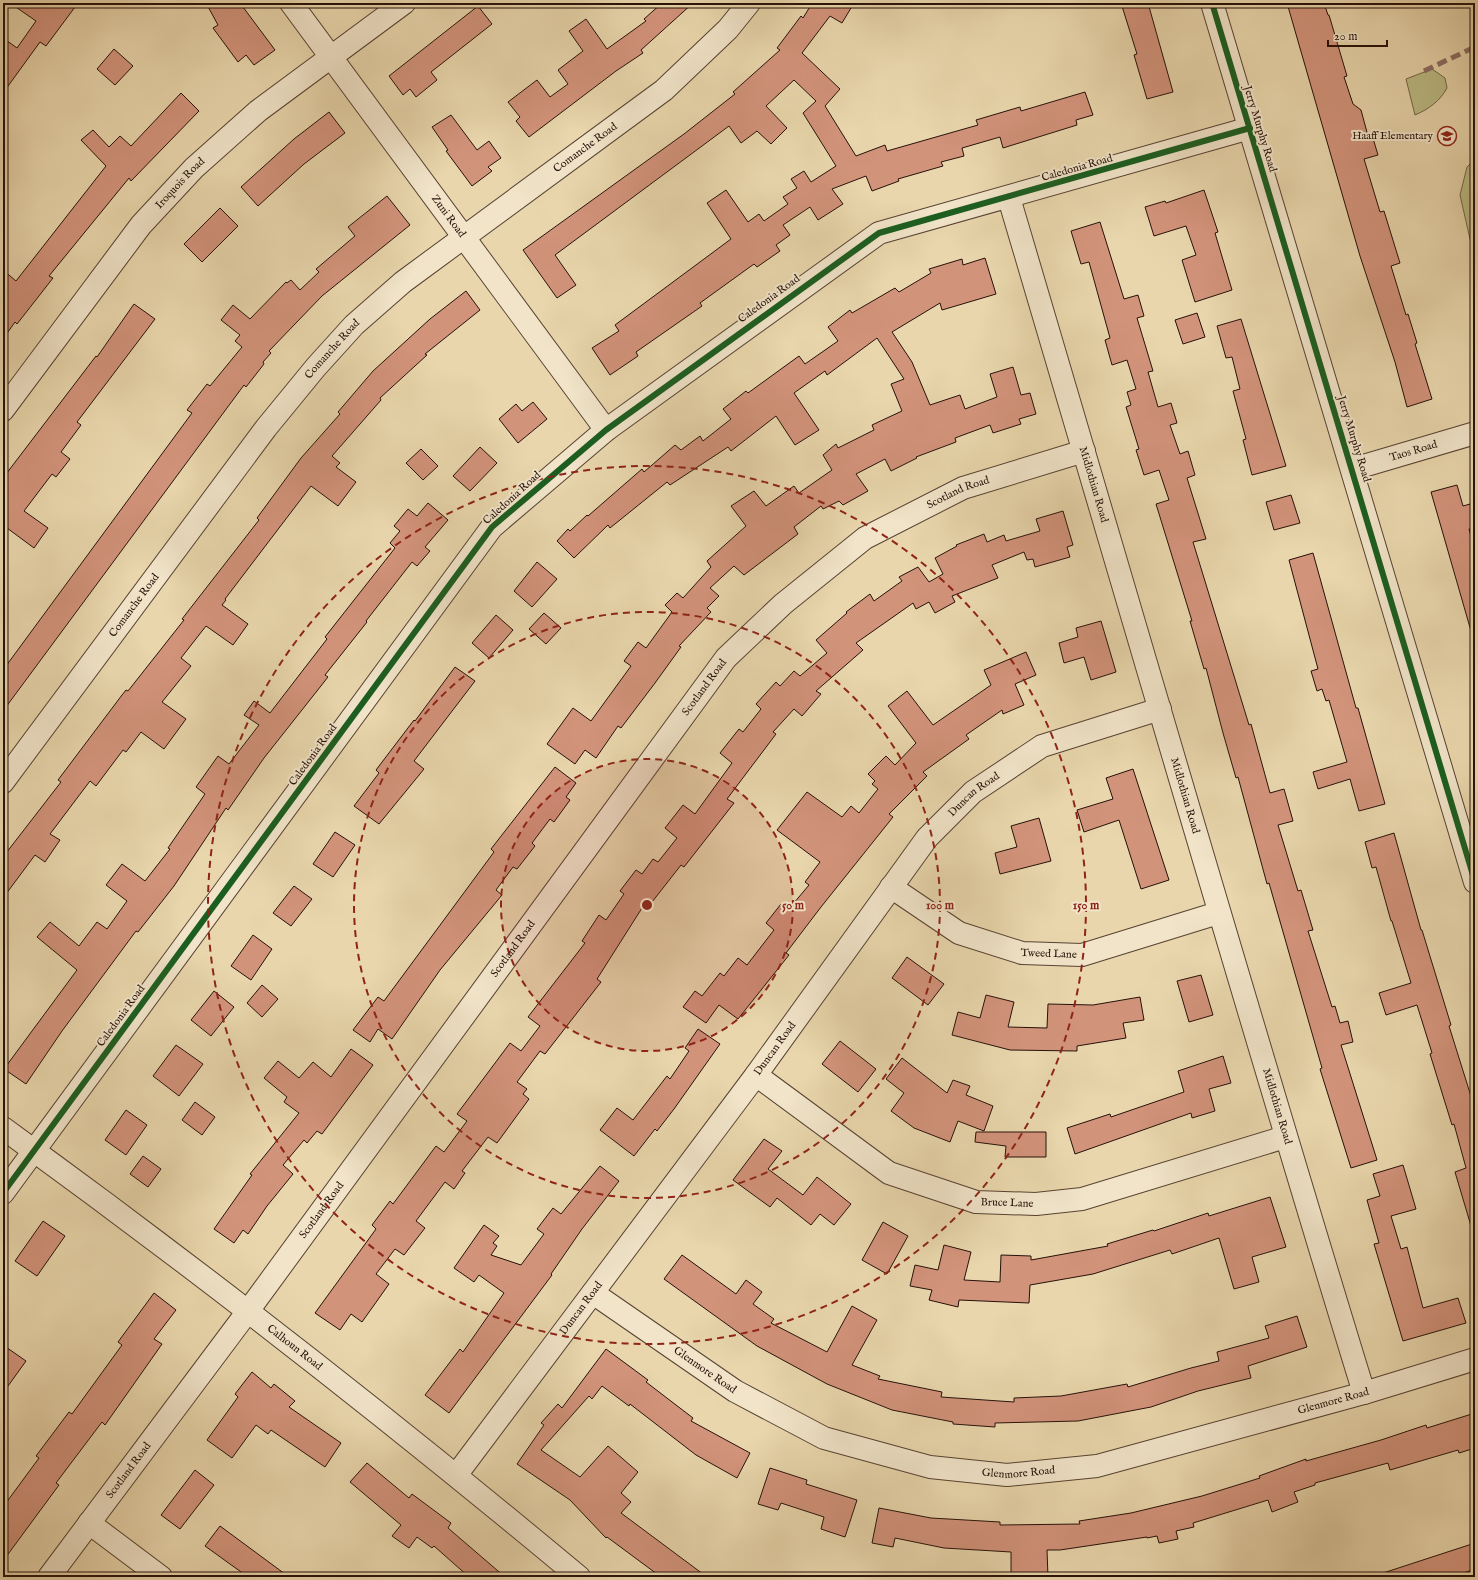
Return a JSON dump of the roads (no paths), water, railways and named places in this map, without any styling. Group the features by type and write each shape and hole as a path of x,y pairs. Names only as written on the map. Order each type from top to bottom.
{"street":[{"name":"Zuni Road","path":"291,3 606,430"},
{"name":"Iroquois Road","path":"3,410 141,225 194,168 258,111 404,3"},
{"name":"Comanche Road","path":"3,782 266,428 316,367 354,325 404,282 463,237 664,90 728,28 749,3"},
{"name":"Jerry Murphy Road","path":"1212,3 1353,469 1475,882"},
{"name":"Caledonia Road","path":"3,1193 492,527 606,430 879,233 1009,198 1250,128"},
{"name":"Midlothian Road","path":"1009,198 1160,709 1218,913 1364,1393"},
{"name":"Taos Road","path":"1353,469 1475,433"},
{"name":"Scotland Road","path":"49,1577 248,1311 726,658 783,604 865,538 963,488 1084,451"},
{"name":"Duncan Road","path":"457,1474 756,1075 927,838 973,792 1042,746 1160,709"},
{"name":"Tweed Lane","path":"891,887 959,933 1022,954 1082,955 1218,913"},
{"name":"Bruce Lane","path":"756,1075 889,1173 976,1202 1036,1204 1082,1199 1285,1137"},
{"name":"Calhoun Road","path":"3,1128 248,1311 457,1474 579,1577"},
{"name":"Glenmore Road","path":"593,1293 735,1390 824,1438 930,1467 1008,1475 1097,1466 1364,1393 1475,1359"},
{"path":"89,1523 161,1577"}],"place":[{"name":"Haaff Elementary","path":"1447,136"}]}
